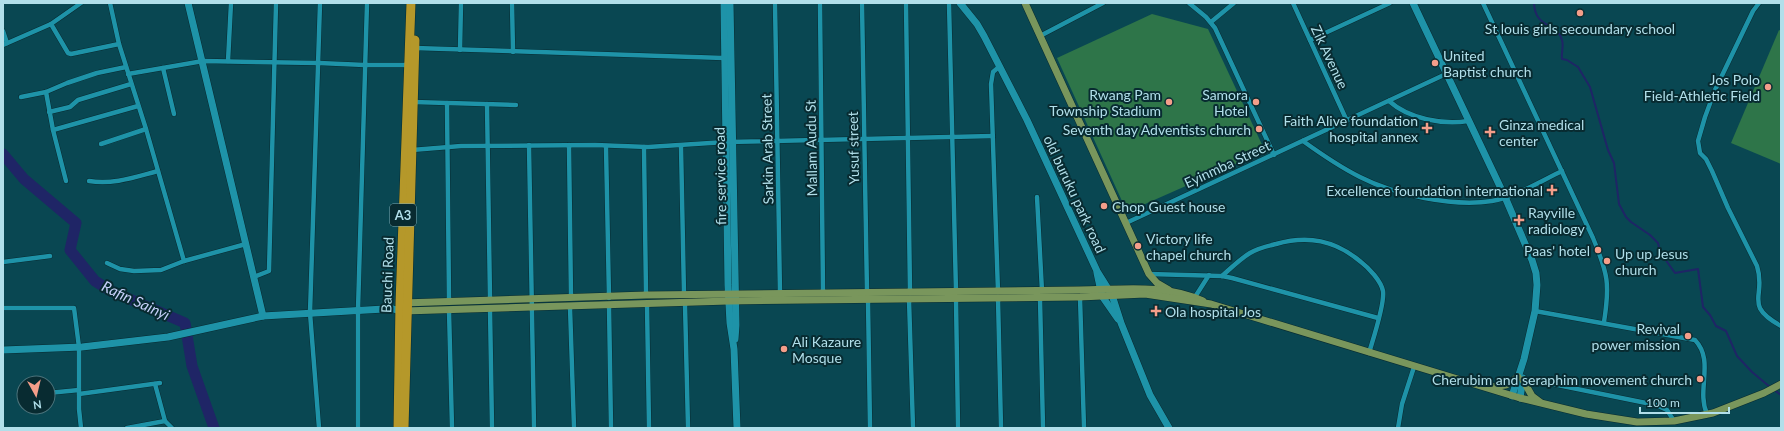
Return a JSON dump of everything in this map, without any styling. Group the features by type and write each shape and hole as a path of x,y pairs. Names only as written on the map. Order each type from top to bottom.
{"highway":[{"name":"Bauchi Road","path":"404,428 404,307 408,65 411,3"},
{"name":"Bauchi Road","path":"398,428 412,150 417,3"}],"main road":[{"path":"1025,3 1149,274 1162,286 1174,292"},
{"path":"1142,288 1148,283 1149,274"},
{"path":"1041,294 1080,297 1142,288 1174,292 1195,297 1211,304 1516,397 1637,425 1674,421 1706,414 1764,393 1778,385"},
{"path":"1110,292 1146,294 1211,304"},
{"path":"404,307 449,301 531,298 609,298 646,295 684,295 732,298 1101,293"},
{"path":"404,307 449,310 685,304 780,294 823,294 867,297"},
{"path":"1485,388 1506,385 1522,378 1532,396 1547,405"}],"street":[{"path":"3,31 5,44 51,24 81,3"},
{"path":"110,3 119,44 146,129 184,261"},
{"path":"188,3 263,316"},
{"path":"228,61 231,3"},
{"path":"254,277 269,271 276,3"},
{"path":"319,428 310,313 320,3"},
{"path":"358,428 358,310 367,3"},
{"path":"460,50 461,3"},
{"path":"512,3 513,52"},
{"path":"724,3 724,58 729,142"},
{"name":"fire service road","path":"730,3 729,142 732,298 736,325 734,350 737,428"},
{"name":"Sarkin Arab Street","path":"775,3 780,294"},
{"name":"Mallam Audu St","path":"820,3 823,294"},
{"name":"Yusuf street","path":"862,3 870,428"},
{"path":"906,3 913,428"},
{"path":"949,3 958,428"},
{"name":"old buruku park road","path":"960,3 977,24 1000,66 1097,271 1110,292 1150,395 1169,428"},
{"path":"1040,36 1103,3"},
{"path":"1189,3 1211,22 1215,28 1274,155"},
{"path":"1211,22 1234,3"},
{"name":"Zik Avenue","path":"1293,3 1347,121"},
{"path":"1310,40 1390,3"},
{"path":"1413,3 1505,197 1532,260 1536,273 1537,285 1535,311 1524,360 1522,378 1516,397"},
{"path":"1483,3 1593,238 1606,271 1608,291 1604,322"},
{"path":"1760,3 1753,11 1715,90 1705,117 1698,141 1698,148 1712,171 1728,208 1757,266 1760,276 1758,300 1759,308 1768,319 1781,326"},
{"path":"51,24 68,52 71,54 119,44"},
{"path":"415,48 724,58"},
{"path":"128,74 202,61 408,65"},
{"path":"1000,66 993,72 991,77 1001,428"},
{"path":"21,97 46,92 74,80 126,67"},
{"path":"164,68 174,114"},
{"name":"Eyinmba Street","path":"1126,223 1446,74"},
{"path":"49,112 70,107 78,100 131,84"},
{"path":"46,92 53,130 66,181"},
{"path":"1389,101 1401,110 1428,119 1451,123 1468,121"},
{"path":"413,102 516,105"},
{"path":"447,103 449,301"},
{"path":"487,104 490,299"},
{"path":"53,130 138,106"},
{"path":"101,144 146,129"},
{"path":"412,150 488,145 644,147 729,142 993,136"},
{"path":"1304,141 1323,156 1360,178 1396,191 1421,197 1464,202 1494,201 1562,171"},
{"path":"529,145 531,308 534,356 534,428"},
{"path":"569,145 570,298"},
{"path":"606,146 609,298"},
{"path":"681,146 684,295"},
{"path":"644,147 646,295"},
{"path":"89,181 101,184 111,183 158,171"},
{"path":"1037,197 1041,294 1043,428"},
{"path":"1222,276 1251,252 1266,246 1300,239 1324,242 1358,259 1365,265 1380,284 1382,289 1383,300 1369,353"},
{"path":"107,263 120,268 150,271 161,270 184,261 246,244"},
{"path":"3,262 50,256"},
{"name":"old buruku park road","path":"1097,271 1101,293 1121,323"},
{"path":"1149,274 1222,276 1378,318"},
{"path":"1195,297 1209,275"},
{"path":"1080,297 1084,428"},
{"path":"647,304 649,428"},
{"path":"685,304 688,428"},
{"path":"609,305 611,428"},
{"path":"3,350 79,347 168,337 263,316 404,307"},
{"path":"570,307 574,428"},
{"path":"3,308 74,308 79,347 79,409 82,428"},
{"path":"490,308 492,428"},
{"path":"449,310 452,428"},
{"path":"1535,311 1604,322 1695,340 1703,355 1705,373 1702,397 1706,414"},
{"path":"1398,428 1402,404 1414,367"},
{"path":"1522,378 1656,405 1667,410 1674,421"},
{"path":"56,393 79,392 157,383 165,421 172,428"},
{"path":"127,428 165,421"}],"green space":[{"path":"1152,14 1208,29 1265,151 1127,212 1057,58"},
{"name":"Jos Polo Field-Athletic Field","path":"1779,30 1781,31 1781,164 1731,143"}],"waterway":[{"path":"1534,3 1535,11 1538,17 1556,30 1559,34 1563,42 1562,59 1567,60 1578,67 1590,87 1608,150 1614,163 1619,204 1626,217 1658,243 1660,252 1675,273 1698,269 1703,307 1710,315 1716,326 1726,331 1737,356 1752,372 1770,387"},
{"name":"Rafin Sainyi","path":"3,154 24,179 76,223 70,250 95,281 111,291 185,323 192,366 214,428"},
{"path":"1774,390 1781,395"}],"place":[{"name":"St louis girls secoundary school","path":"1580,13"},
{"name":"United Baptist church","path":"1435,63"},
{"name":"Jos Polo Field-Athletic Field","path":"1768,87"},
{"name":"Rwang Pam Township Stadium","path":"1169,102"},
{"name":"Samora Hotel","path":"1256,102"},
{"name":"Faith Alive foundation hospital annex","path":"1427,128"},
{"name":"Seventh day Adventists church","path":"1259,129"},
{"name":"Ginza medical center","path":"1490,132"},
{"name":"Excellence foundation international","path":"1552,190"},
{"name":"Chop Guest house","path":"1104,206"},
{"name":"Rayville radiology","path":"1519,220"},
{"name":"Victory life chapel church","path":"1138,246"},
{"name":"Paas' hotel","path":"1598,250"},
{"name":"Up up Jesus church","path":"1607,261"},
{"name":"Ola hospital Jos","path":"1156,311"},
{"name":"Revival power mission","path":"1688,336"},
{"name":"Ali Kazaure Mosque","path":"784,349"},
{"name":"Cherubim and seraphim movement church","path":"1700,379"}]}
